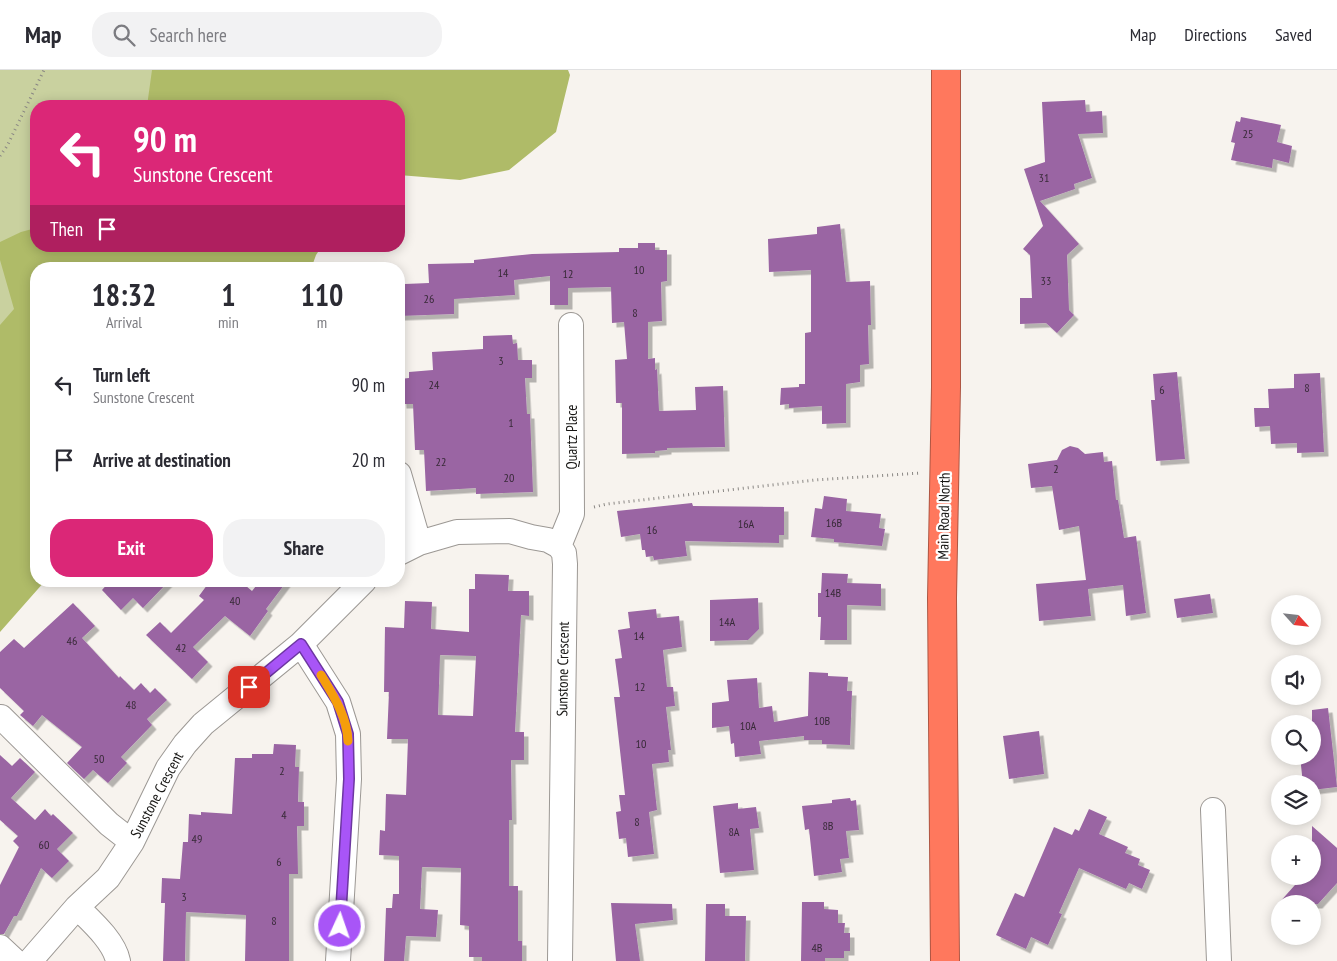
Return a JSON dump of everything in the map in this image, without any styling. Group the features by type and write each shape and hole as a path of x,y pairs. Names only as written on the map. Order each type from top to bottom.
{"highway":[{"name":"Main Road North","path":"945,961 942,598 946,70"}],"street":[{"name":"Quartz Place","path":"559,546 572,514 571,325"},
{"path":"405,518 409,548 457,532 510,531 531,538 548,540 559,546"},
{"name":"Sunstone Crescent","path":"559,546 564,553 565,564 560,961"},
{"name":"Sunstone Crescent","path":"30,961 77,907 108,878 132,842 168,768 185,744 203,724 301,644 358,587"},
{"path":"301,644 338,702 348,734 349,779 338,961"},
{"path":"1,717 109,824 132,842"},
{"path":"1213,810 1219,961"},
{"path":"77,907 100,930 117,955 118,961"},
{"path":"0,946 15,961"}],"path":[{"path":"0,156 7,146 44,70"},
{"path":"572,514 606,504 726,489 815,480 944,472"}],"green space":[{"path":"0,70 459,70 405,102 405,100 30,100 30,252 36,252 36,262 30,262 30,288 0,384"},
{"path":"152,70 568,70 570,75 556,132 509,170 460,180 405,175 405,100 148,100"},
{"path":"30,230 30,252 318,252 314,262 30,262 30,587 40,587 0,632 0,325 14,309 0,260 0,242"}],"building":[{"path":"1085,100 1086,112 1102,111 1103,133 1078,134 1092,178 1074,184 1075,189 1040,201 1079,244 1067,255 1069,310 1074,315 1057,333 1046,323 1020,324 1020,298 1032,298 1030,255 1023,249 1043,226 1024,169 1045,162 1042,102"},
{"path":"1241,117 1281,125 1277,142 1292,146 1289,163 1273,159 1272,168 1231,160 1235,143 1231,142 1236,121 1240,122"},
{"path":"840,224 846,282 870,281 871,325 868,325 869,364 860,365 860,382 846,384 846,423 822,424 822,406 789,408 789,404 780,405 781,388 799,387 799,384 805,384 805,333 811,332 811,270 769,272 768,239 817,234 817,227"},
{"path":"638,243 655,243 655,250 667,250 667,281 661,282 662,321 648,322 648,359 655,358 659,411 696,410 695,387 723,386 725,447 667,448 667,450 655,451 655,453 622,454 622,403 616,403 615,360 627,359 624,322 612,323 611,287 568,288 568,305 550,305 550,276 514,280 515,295 454,299 454,314 405,316 405,284 429,283 428,264 474,263 474,260 532,254 619,252 619,248 638,248"},
{"path":"512,335 513,344 517,343 518,360 532,360 532,378 525,378 527,414 530,414 533,492 476,494 476,488 426,491 424,450 415,450 413,404 405,404 405,378 409,378 409,372 433,370 432,352 483,349 483,336"},
{"path":"1177,372 1185,459 1156,461 1151,400 1155,400 1153,374"},
{"path":"1320,373 1324,452 1297,453 1297,443 1271,444 1270,426 1255,427 1254,408 1269,408 1268,389 1294,388 1294,374"},
{"path":"1070,446 1078,448 1085,454 1103,452 1104,462 1112,461 1116,500 1118,500 1124,538 1136,536 1146,613 1126,616 1123,585 1088,589 1091,616 1039,621 1036,584 1086,580 1079,526 1059,530 1052,486 1031,488 1028,464 1057,460 1062,450"},
{"path":"824,496 847,499 846,511 881,514 879,528 885,529 882,546 834,542 834,539 811,537 815,508 822,509"},
{"path":"692,503 693,506 784,507 784,535 779,535 779,543 685,541 687,556 654,560 653,556 646,557 645,550 642,550 640,534 621,537 617,511"},
{"path":"822,573 848,574 847,583 881,584 881,606 847,605 847,640 820,640 821,617 818,617 818,593 821,593"},
{"path":"475,574 509,575 508,591 529,591 529,616 521,615 515,732 524,732 524,760 511,760 512,820 509,820 509,886 518,886 518,941 522,941 522,961 482,961 482,957 469,957 469,926 460,925 461,868 422,867 420,909 438,910 436,937 406,936 404,961 384,961 386,908 392,908 393,894 399,894 399,856 379,855 380,830 385,831 386,794 406,795 408,739 387,739 389,692 384,692 385,627 404,628 405,601 432,602 431,629 469,632 469,589 475,589","holes":["440,655 476,656 473,716 438,715"]},
{"path":"105,587 163,587 143,608 133,598 121,610 102,590"},
{"path":"206,587 247,587 252,591 255,587 282,587 266,609 268,611 250,636 225,616 193,647 208,662 192,679 146,635 160,622 171,633 204,600 199,596"},
{"path":"1210,594 1213,613 1177,618 1174,599"},
{"path":"758,598 759,629 748,640 710,641 710,600"},
{"path":"73,603 95,626 82,638 119,678 120,676 134,690 141,683 150,693 155,688 167,700 147,719 152,725 121,757 127,763 108,783 93,770 84,779 67,763 82,747 42,715 33,726 20,715 24,711 0,688 0,652 14,639 24,648"},
{"path":"656,609 657,618 679,616 682,647 663,650 667,687 673,687 675,706 666,707 671,750 668,750 669,762 652,764 657,810 649,812 654,854 628,857 626,838 619,839 616,812 621,811 619,795 625,795 614,697 620,697 615,659 622,658 618,630 630,628 628,612"},
{"path":"809,672 828,673 828,676 848,677 847,691 852,691 850,745 822,744 822,740 804,740 804,736 759,741 761,754 735,757 734,743 731,744 729,726 712,728 712,703 729,701 727,680 757,678 759,708 772,706 774,722 808,716"},
{"path":"1328,708 1337,787 1321,789 1321,775 1302,775 1301,765 1321,765 1321,715 1312,715 1312,710"},
{"path":"1039,731 1044,774 1009,779 1003,736"},
{"path":"274,744 296,745 295,767 299,767 298,802 304,802 304,826 297,826 298,874 289,874 289,961 245,961 246,915 186,912 185,961 163,961 165,903 161,903 162,878 180,879 183,842 188,842 189,814 201,815 201,812 232,814 235,758 252,758 252,754 273,754"},
{"path":"0,755 12,766 20,758 35,772 11,798 35,820 45,809 73,833 57,849 69,861 52,878 41,868 17,916 14,916 4,934 0,934 0,885 19,847 13,841 18,836 0,820"},
{"path":"850,798 851,801 856,800 859,830 846,831 849,858 840,859 842,872 814,876 809,829 805,830 802,806 832,803 832,800"},
{"path":"738,803 738,809 756,807 759,828 750,829 754,870 720,873 713,806"},
{"path":"1089,809 1107,817 1099,834 1128,847 1125,853 1140,859 1138,865 1150,870 1142,889 1129,883 1126,889 1079,868 1059,913 1062,914 1048,945 1031,937 1026,949 996,935 1015,893 1024,897 1054,827 1072,835 1075,829 1079,831"},
{"path":"1312,826 1337,848 1337,883 1321,901 1321,895 1286,895 1295,885 1321,885 1321,835 1312,835"},
{"path":"802,902 824,902 824,909 838,910 838,923 845,923 844,933 850,933 850,951 844,951 844,958 825,958 825,961 801,961"},
{"path":"611,903 672,904 673,920 635,924 640,961 616,961"},
{"path":"706,904 725,904 725,916 746,916 745,961 705,961"}],"slow traffic":[{"path":"321,675 338,702 348,734 348,741"}],"route":[{"path":"249,687 301,644 338,702 348,734 349,779 340,926"}]}
